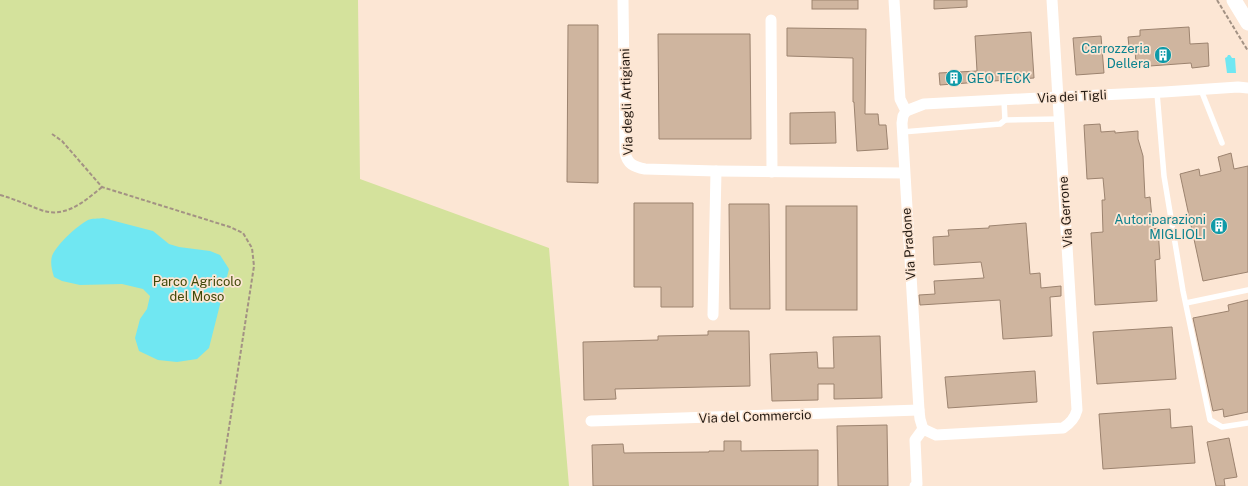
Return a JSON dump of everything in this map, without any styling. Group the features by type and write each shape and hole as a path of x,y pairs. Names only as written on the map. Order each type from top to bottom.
{"main road":[{"path":"1234,0 1248,23"}],"street":[{"name":"Via degli Artigiani","path":"623,0 626,157 630,164 645,169 904,173"},
{"path":"894,0 900,99 906,111"},
{"name":"Via Gerrone","path":"923,429 936,435 1063,428 1072,422 1076,416 1077,410 1052,0"},
{"path":"771,20 772,172"},
{"name":"Via dei Tigli","path":"906,111 924,104 1157,93 1243,87 1248,80"},
{"name":"Via Pradone","path":"906,111 903,116 902,123 904,173 919,410 923,429"},
{"path":"713,315 716,171"},
{"name":"Via del Commercio","path":"591,421 919,410"},
{"path":"915,486 917,484 915,440 923,429"}],"lane":[{"path":"1201,90 1222,143"},
{"path":"1157,93 1164,176 1186,303 1210,420 1222,426 1248,423"},
{"path":"1004,100 1005,120"},
{"path":"902,132 1000,124 1005,120 1059,119"},
{"path":"1186,303 1248,290"}],"path":[{"path":"1217,0 1248,51"},
{"path":"52,134 62,141 102,187 230,227 244,233 252,248 254,266 220,486"},
{"path":"0,195 12,198 42,211 54,213 75,207 102,187"}],"green space":[{"name":"Parco Agricolo del Moso","path":"0,0 358,0 360,179 549,248 569,486 0,486"}],"water":[{"path":"1228,55 1235,58 1236,73 1227,73 1225,58"},
{"path":"103,218 153,231 169,244 179,247 210,251 220,255 229,269 209,348 197,359 177,362 158,360 139,351 135,338 140,319 147,309 150,296 143,289 122,284 80,285 62,281 54,277 51,259 58,246 73,231 90,219"}],"building":[{"path":"812,0 858,0 858,9 812,9"},
{"path":"934,0 967,0 967,7 934,9"},
{"path":"568,25 598,25 598,183 567,182"},
{"name":"Carrozzeria Dellera","path":"1189,27 1190,44 1208,43 1209,66 1192,68 1191,63 1136,67 1135,47 1129,47 1128,37 1140,36 1140,30"},
{"path":"787,28 866,29 865,114 878,114 879,125 886,125 888,149 857,151 853,102 853,58 787,56"},
{"path":"1031,32 1034,78 940,85 939,73 977,71 975,36"},
{"path":"658,34 750,34 751,139 659,139"},
{"path":"1101,36 1104,73 1076,75 1073,38"},
{"path":"835,112 836,143 790,144 790,113"},
{"path":"1100,124 1101,132 1115,131 1115,133 1138,131 1138,139 1143,156 1145,198 1150,197 1153,229 1158,228 1160,259 1155,260 1157,301 1095,305 1091,233 1103,232 1102,200 1105,200 1103,178 1087,179 1084,125"},
{"name":"Autoriparazioni MIGLIOLI","path":"1231,153 1234,169 1248,166 1248,272 1203,281 1180,174 1199,169 1200,176 1221,171 1218,157"},
{"path":"634,203 693,203 693,307 661,307 661,287 634,287"},
{"path":"729,204 769,204 770,309 730,309"},
{"path":"786,206 857,206 857,310 786,310"},
{"path":"1026,223 1030,274 1040,273 1041,288 1061,286 1061,296 1050,297 1052,336 1003,339 1000,300 920,305 919,295 935,294 934,281 984,278 981,262 934,265 933,237 949,236 948,230 989,228 989,226"},
{"path":"1248,300 1248,412 1224,417 1223,409 1213,411 1193,318 1229,311 1228,305"},
{"path":"1172,327 1176,379 1097,384 1093,332"},
{"path":"708,331 749,331 750,386 615,389 616,399 584,400 583,342 658,340 658,336 708,335"},
{"path":"880,336 882,398 834,399 834,384 818,384 818,400 772,401 770,354 817,352 818,368 834,368 833,337"},
{"path":"1035,371 1037,402 948,408 945,377"},
{"path":"1170,409 1171,428 1192,426 1195,463 1103,469 1099,414"},
{"path":"887,425 888,486 838,486 837,426"},
{"path":"1229,438 1237,477 1224,479 1225,486 1216,486 1207,442"},
{"path":"724,441 741,441 741,451 818,450 818,486 593,486 592,445 623,444 624,453 709,452 724,451"}],"place":[{"name":"Carrozzeria Dellera","path":"1163,55"},
{"name":"GEO TECK","path":"954,78"},
{"name":"Autoriparazioni MIGLIOLI","path":"1219,226"}]}
